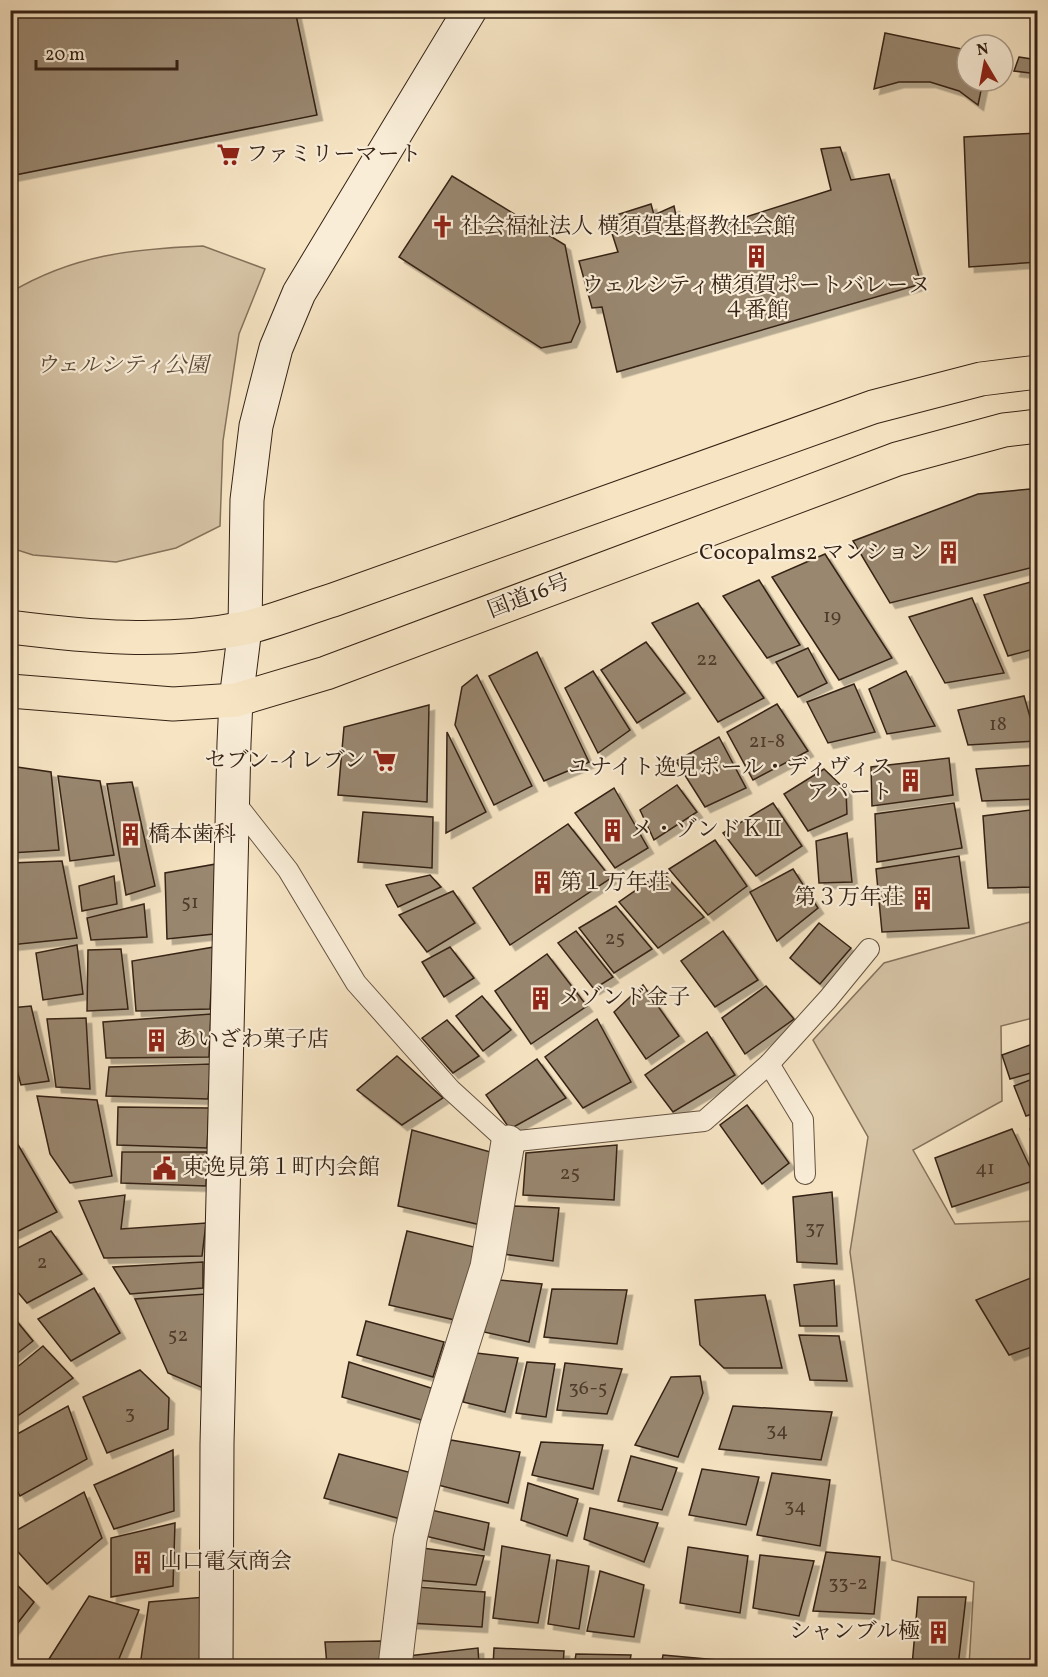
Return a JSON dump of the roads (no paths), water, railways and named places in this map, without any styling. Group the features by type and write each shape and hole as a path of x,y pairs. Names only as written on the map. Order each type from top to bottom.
{"highway":[{"path":"10,627 71,635 171,638 245,628 333,600 873,406 981,379 1038,372"},
{"name":"国道16号","path":"10,691 173,704 236,700 326,673 897,459 1004,430 1038,426"}],"street":[{"path":"216,1666 217,1443 236,700 245,628 247,500 256,426 276,348 299,293 470,10"},
{"path":"396,1666 410,1539 436,1429 487,1267 508,1142"}],"lane":[{"path":"233,800 288,870 356,983 452,1089 508,1142 704,1121 769,1064 828,999 868,949"},
{"path":"769,1064 803,1120 805,1174"}],"place":[{"name":"ファミリーマート","path":"228,155"},
{"name":"社会福祉法人 横須賀基督教社会館","path":"443,227"},
{"name":"ウェルシティ横須賀ポートバレーヌ ４番館","path":"756,257"},
{"name":"Cocopalms2 マンション","path":"949,553"},
{"name":"セブン-イレブン","path":"384,761"},
{"name":"ユナイト逸見ポール・ディヴィス アパート","path":"911,781"},
{"name":"メ・ゾンドＫⅡ","path":"613,830"},
{"name":"橋本歯科","path":"130,835"},
{"name":"第１万年荘","path":"542,883"},
{"name":"第３万年荘","path":"922,898"},
{"name":"メゾンド金子","path":"541,998"},
{"name":"あいざわ菓子店","path":"157,1040"},
{"name":"東逸見第１町内会館","path":"164,1168"},
{"name":"山口電気商会","path":"142,1562"},
{"name":"シャンブル極","path":"938,1632"}],"park label":[{"name":"ウェルシティ公園","path":"122,366"}]}
